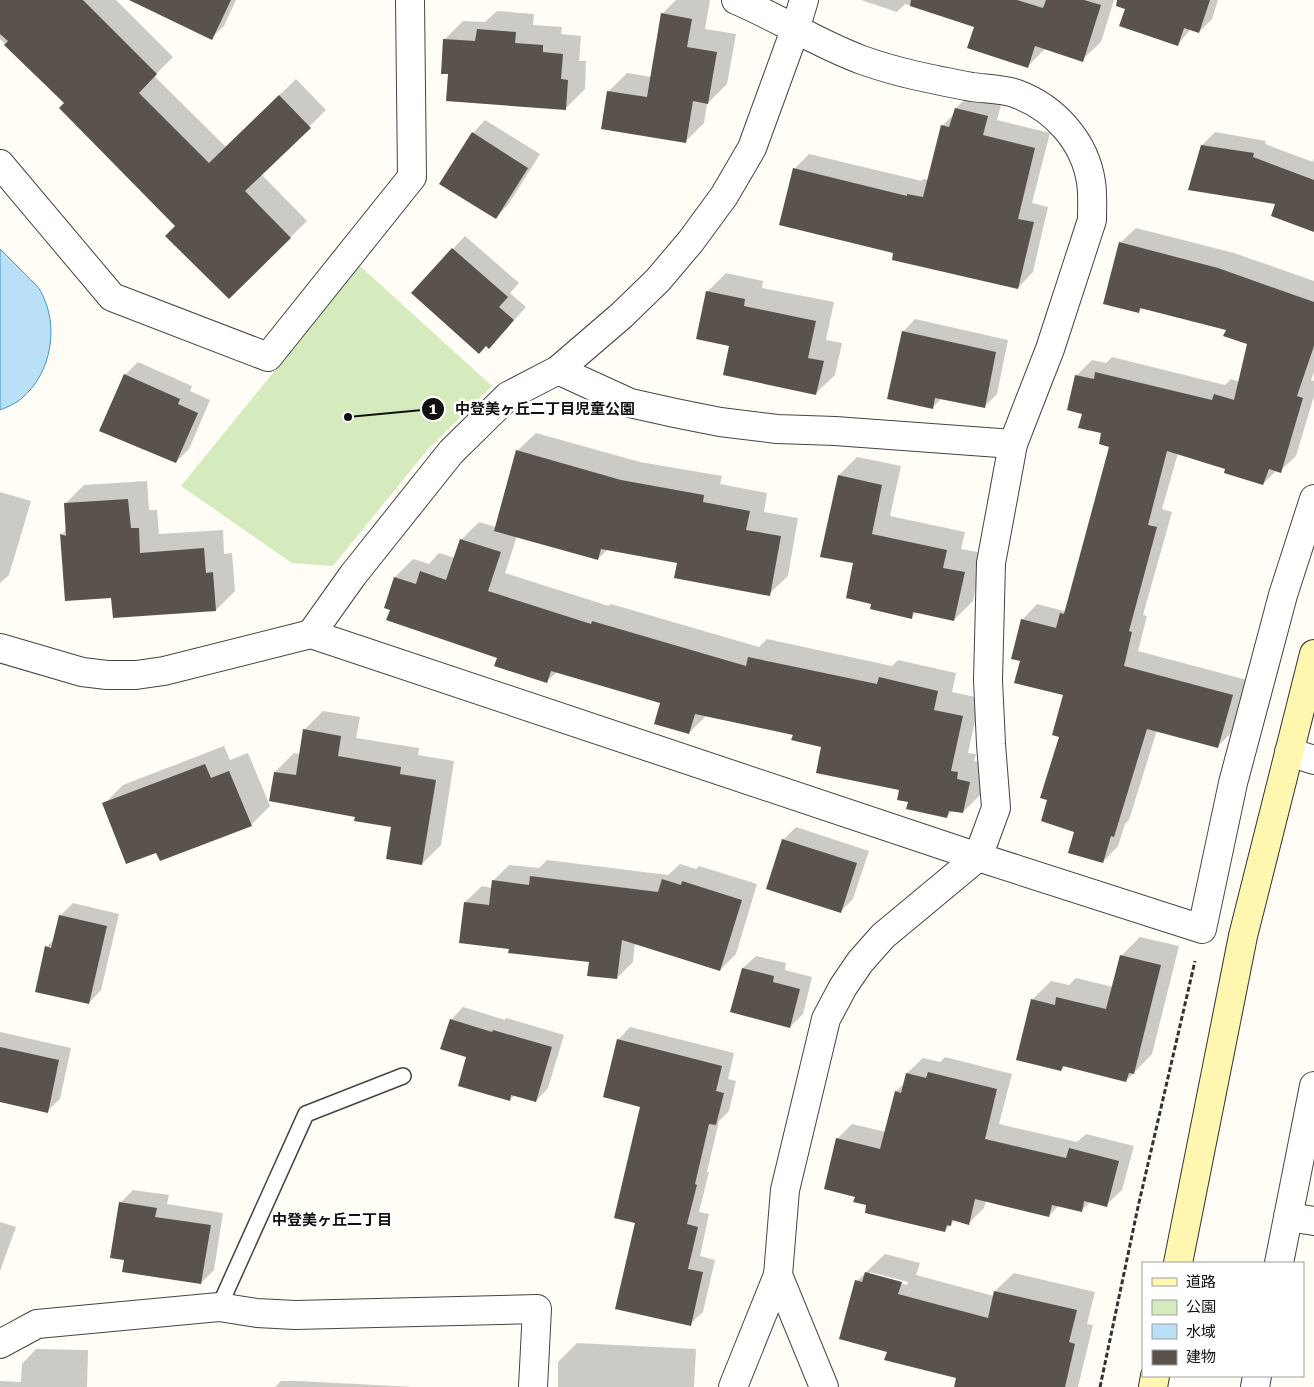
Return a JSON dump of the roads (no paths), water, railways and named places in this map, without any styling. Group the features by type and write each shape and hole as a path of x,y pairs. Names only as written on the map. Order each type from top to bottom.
{"street":[{"path":"0,164 112,297 268,357 412,177 410,0"},
{"path":"733,1387 778,1275 785,1190 826,1019 843,987 860,962 883,936 978,856 996,808 988,680 991,563 1013,444 1050,349 1092,220 1093,201 1091,181 1078,145 1066,128 1051,113 1034,101 1015,93 967,86 898,71 861,60 795,30 736,0"},
{"path":"311,634 353,575 451,452 508,396 558,370 622,315 658,280 691,241 724,196 752,148 804,0"},
{"path":"558,370 630,403 720,422 778,429 845,431 1013,444"},
{"path":"0,648 82,672 107,675 136,675 164,671 311,634 1202,929 1233,783 1283,595 1314,499"},
{"path":"1178,1262 1243,936 1302,756 1314,654"},
{"path":"1280,1262 1301,1219 1314,1086"},
{"path":"778,1275 824,1387"},
{"path":"0,1344 37,1324 219,1307 257,1313 295,1315 537,1309 533,1387"}],"lane":[{"path":"219,1307 306,1114 403,1076"}],"water":[{"path":"0,249 40,290 50,318 51,333 50,348 40,376 21,399 0,410"}],"place":[{"name":"中登美ヶ丘二丁目児童公園","path":"348,417"}],"district":[{"name":"中登美ヶ丘二丁目","path":"332,1220"}]}
